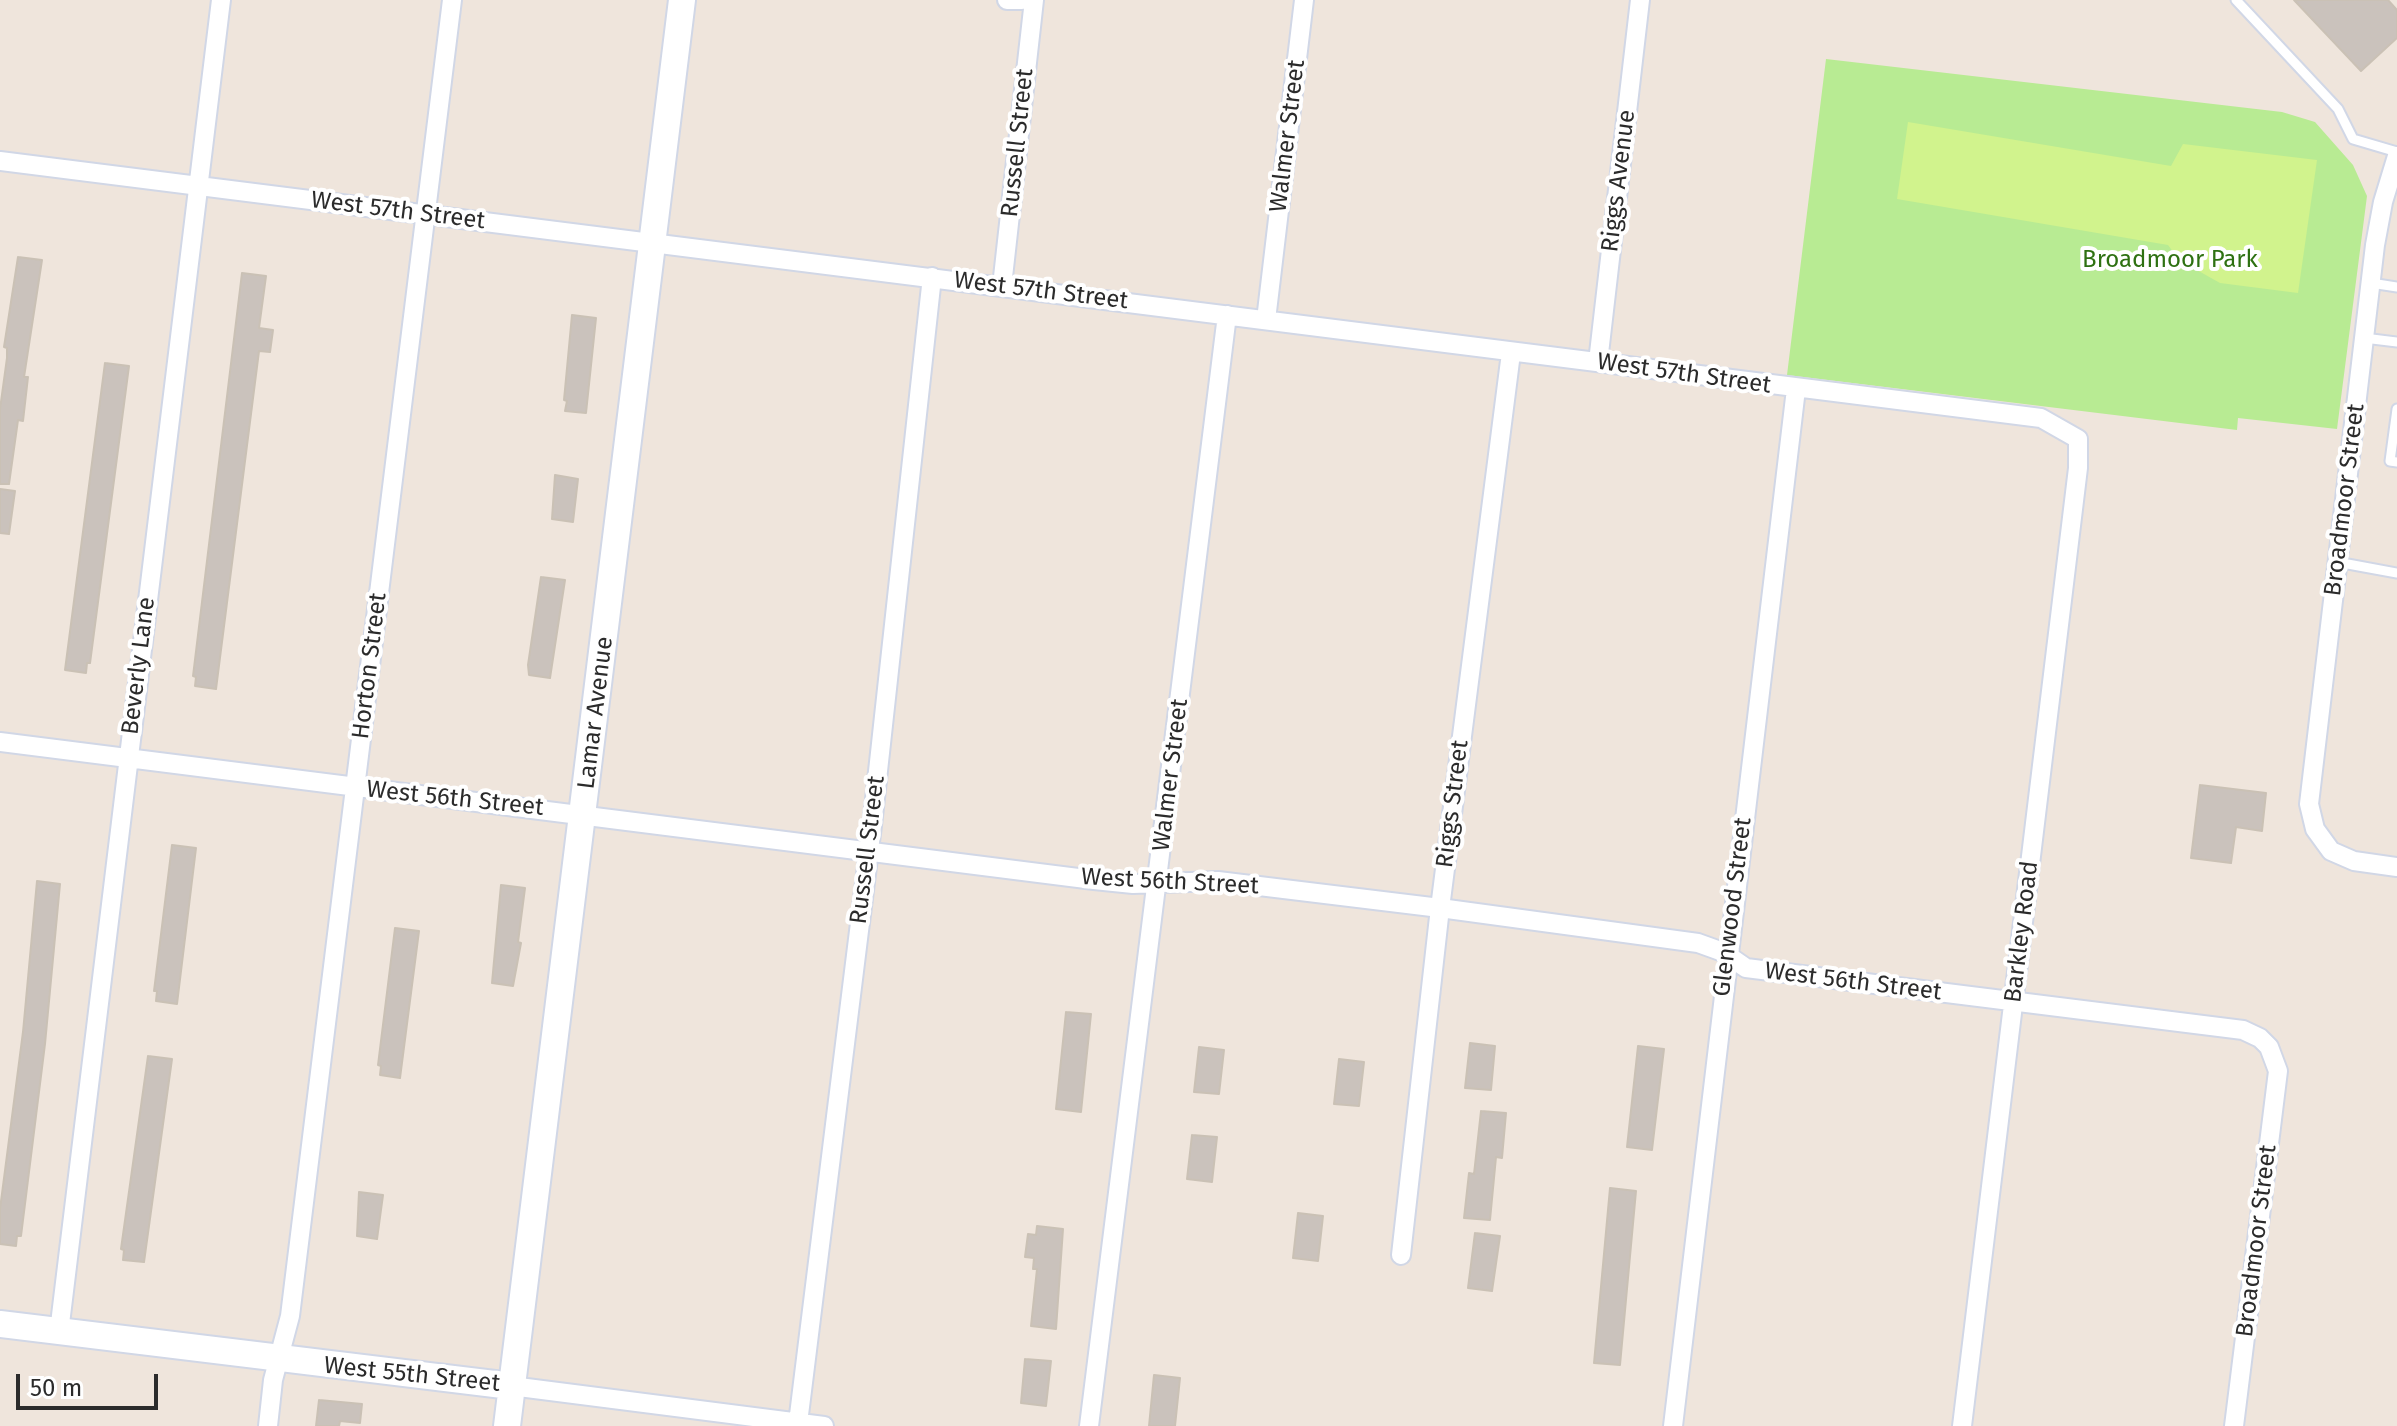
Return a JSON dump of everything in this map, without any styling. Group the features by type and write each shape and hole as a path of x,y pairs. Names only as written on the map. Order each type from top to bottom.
{"street":[{"name":"Beverly Lane","path":"59,1332 221,0"},
{"name":"Horton Street","path":"268,1426 273,1380 290,1316 452,0"},
{"name":"Lamar Avenue","path":"507,1426 682,0"},
{"path":"1007,0 1022,0"},
{"name":"Russell Street","path":"1002,286 1034,0"},
{"name":"Walmer Street","path":"1266,320 1304,0"},
{"name":"Riggs Avenue","path":"1598,362 1640,0"},
{"name":"Broadmoor Street","path":"2397,154 2381,212 2371,283 2309,804 2315,829 2323,843 2346,859 2397,867"},
{"name":"West 57th Street","path":"0,161 2041,418 2078,439"},
{"name":"Russell Street","path":"798,1423 868,852 932,277"},
{"name":"Walmer Street","path":"1089,1426 1227,315"},
{"name":"Riggs Street","path":"1401,1255 1440,908 1511,353"},
{"name":"Glenwood Street","path":"1673,1426 1796,389"},
{"name":"Barkley Road","path":"1962,1426 2078,468 2078,439"},
{"name":"West 56th Street","path":"0,742 1125,883 1227,881 1698,943 1746,968 2243,1030 2260,1038 2274,1056"},
{"name":"Broadmoor Street","path":"2234,1426 2276,1093 2278,1071 2274,1056"},
{"name":"West 55th Street","path":"0,1324 824,1426"}],"lane":[{"path":"2236,0 2338,109 2353,139 2397,154"},
{"path":"2371,283 2397,287"},
{"path":"2364,338 2397,342"},
{"path":"2397,409 2390,461 2397,462"},
{"path":"2337,562 2397,573"}],"green space":[{"name":"Broadmoor Park","path":"1826,59 2282,112 2315,122 2353,165 2367,196 2337,429 2238,418 2237,430 1787,375"},
{"path":"1908,122 2171,166 2183,144 2317,160 2298,293 2220,283 2179,260 2168,245 1897,199"}],"building":[{"path":"2294,0 2388,0 2397,10 2397,38 2361,71"},
{"path":"18,257 42,260 24,377 28,377 23,421 18,420 9,484 0,484 0,409 7,358 7,348 4,347"},
{"path":"242,273 266,276 259,328 273,330 270,352 259,351 216,689 195,686 196,677 193,676"},
{"path":"572,315 596,318 586,413 565,411"},
{"path":"105,363 129,366 90,663 87,663 86,673 65,670"},
{"path":"555,475 578,479 573,522 552,519"},
{"path":"0,489 15,491 9,534 0,533"},
{"path":"541,577 565,580 550,678 529,675 528,665"},
{"path":"2200,785 2266,793 2262,831 2236,827 2231,863 2191,858"},
{"path":"172,845 196,848 177,1004 156,1001 157,991 154,991"},
{"path":"37,881 60,884 45,1044 21,1236 17,1236 16,1246 0,1244 0,1209 23,1032"},
{"path":"501,885 525,888 518,942 521,943 513,986 492,983"},
{"path":"395,928 419,931 400,1078 380,1075 381,1066 378,1065"},
{"path":"1066,1012 1091,1014 1081,1112 1056,1109"},
{"path":"1470,1043 1495,1046 1491,1090 1465,1088"},
{"path":"1638,1046 1664,1049 1652,1150 1627,1147"},
{"path":"1199,1047 1224,1050 1219,1094 1194,1092"},
{"path":"148,1056 172,1059 144,1262 123,1260 124,1250 121,1249"},
{"path":"1339,1059 1364,1062 1359,1106 1334,1104"},
{"path":"1481,1111 1506,1113 1502,1158 1496,1157 1490,1220 1464,1218 1469,1173 1474,1174"},
{"path":"1192,1135 1217,1137 1212,1182 1187,1179"},
{"path":"1610,1188 1636,1191 1620,1365 1594,1363"},
{"path":"359,1192 383,1195 377,1239 357,1236"},
{"path":"1298,1213 1323,1216 1318,1261 1293,1258"},
{"path":"1037,1226 1063,1229 1056,1329 1031,1326 1037,1269 1033,1269 1034,1258 1025,1257 1028,1234 1036,1235"},
{"path":"1475,1233 1500,1236 1492,1291 1468,1288"},
{"path":"1025,1359 1051,1361 1046,1406 1021,1403"},
{"path":"1154,1375 1180,1378 1175,1426 1149,1426"},
{"path":"319,1400 362,1404 360,1423 340,1421 339,1426 316,1426"}]}
